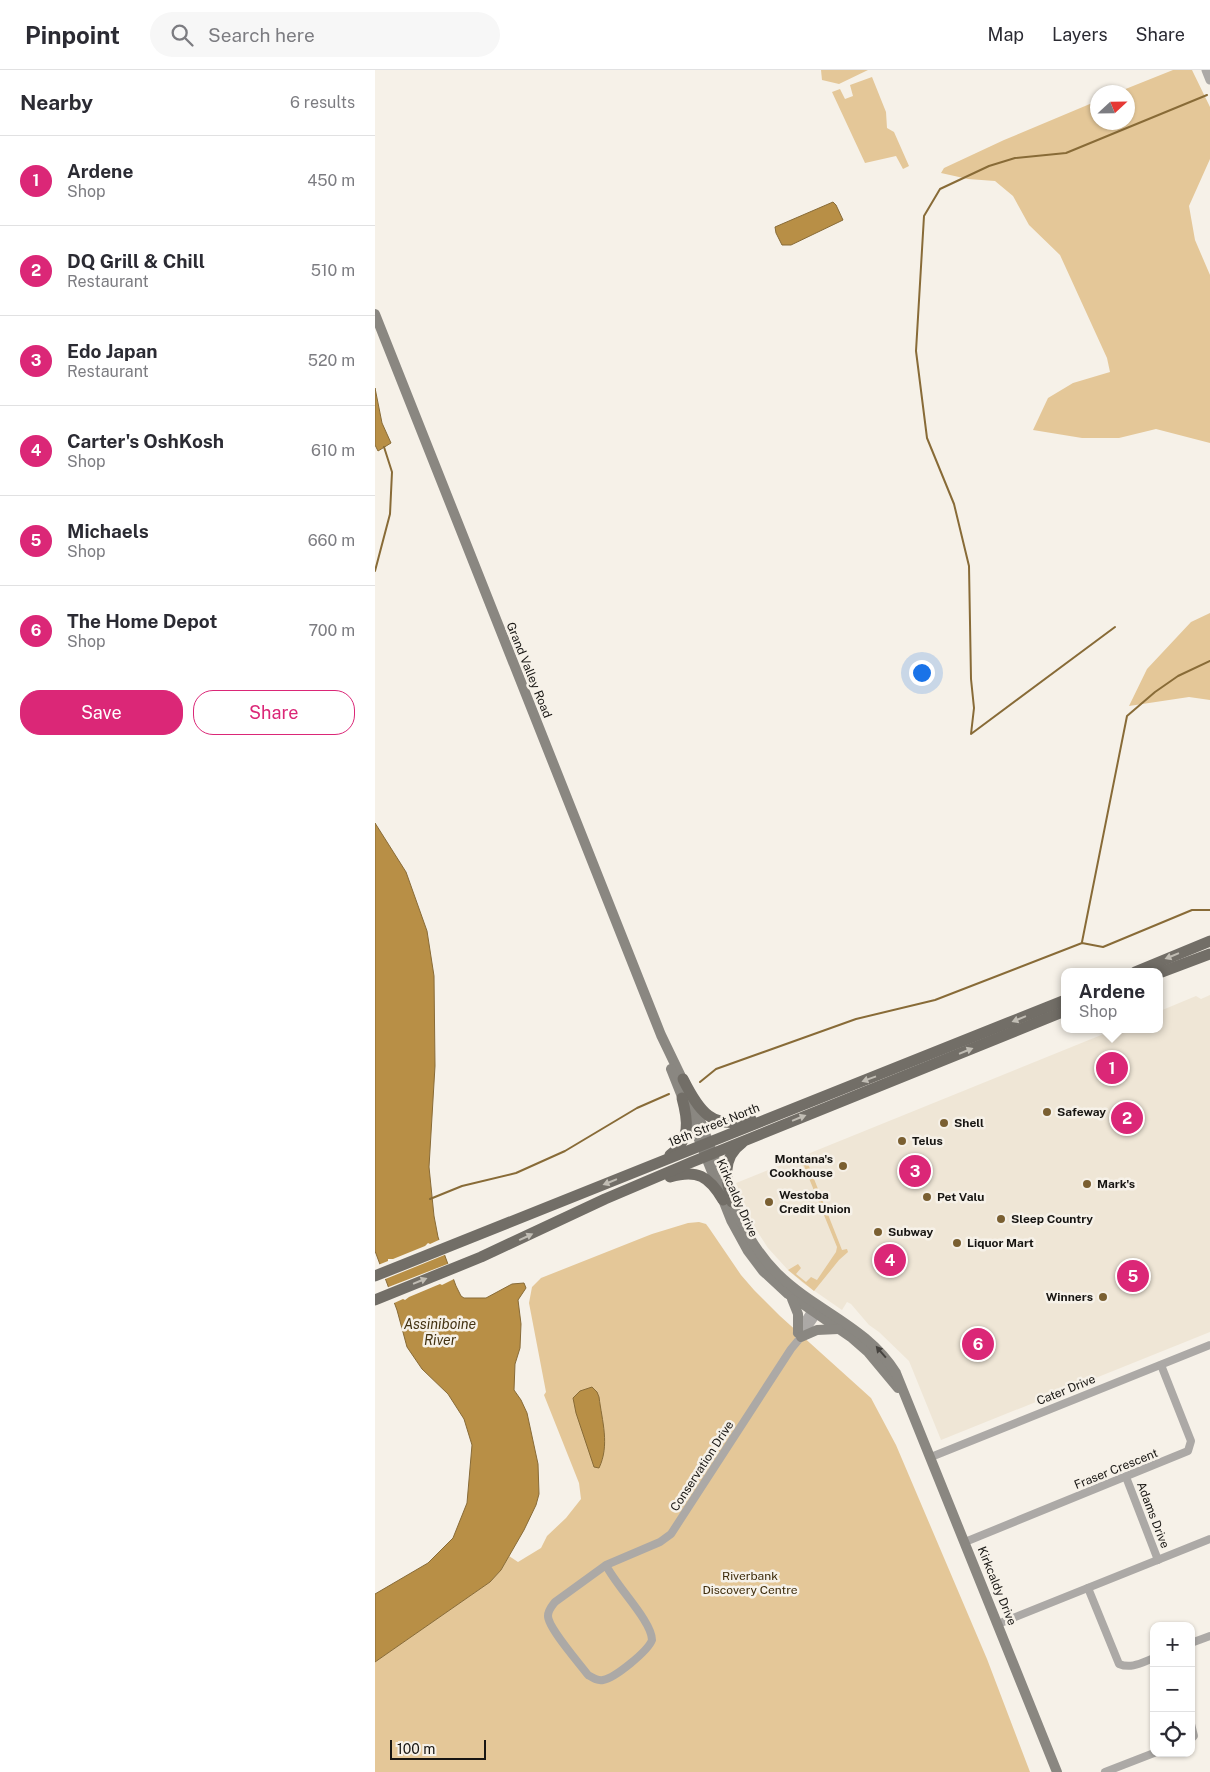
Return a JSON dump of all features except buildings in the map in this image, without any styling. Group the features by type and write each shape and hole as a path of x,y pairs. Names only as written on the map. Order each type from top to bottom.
{"main road":[{"name":"Grand Valley Road","path":"375,314 661,1034 682,1098 707,1150"},
{"path":"1145,968 1210,941"},
{"path":"1163,972 1210,954"},
{"name":"18th Street North","path":"375,1300 481,1257 833,1092 883,1074 1061,1002"},
{"name":"18th Street North","path":"375,1276 655,1164 755,1136 1061,1013"},
{"name":"Grand Valley Road","path":"661,1034 683,1080 707,1150"},
{"path":"683,1080 697,1104 706,1114 714,1119 730,1123 755,1118 801,1100 833,1092"},
{"path":"655,1164 673,1153 685,1138 687,1123 682,1098"},
{"path":"727,1201 726,1167 737,1148 755,1136"},
{"name":"Kirkcaldy Drive","path":"707,1150 727,1201 735,1230 763,1270 788,1294 863,1335 877,1347 896,1373 1057,1772"},
{"path":"620,1192 647,1186 677,1175 691,1174 708,1180 727,1201"},
{"name":"Kirkcaldy Drive","path":"727,1201 771,1267 839,1330 860,1345 883,1368 901,1391 912,1410"},
{"path":"788,1294 795,1304 798,1314 800,1335 821,1329 839,1330"}],"street":[{"path":"1206,70 1210,80"},
{"name":"Conservation Drive","path":"606,1565 616,1584 650,1629 652,1640 644,1652 629,1664 610,1677 601,1680 592,1678 588,1674 553,1629 548,1616 551,1608 555,1602 606,1565 660,1542 671,1534 816,1309"},
{"name":"Cater Drive","path":"931,1457 1210,1345"},
{"name":"Fraser Crescent","path":"965,1542 1185,1453 1190,1448 1191,1441 1161,1365"},
{"name":"Adams Drive","path":"1126,1477 1158,1560"},
{"path":"998,1624 1210,1539"},
{"path":"1088,1588 1119,1664 1125,1667 1133,1666 1150,1660"},
{"path":"1195,1642 1210,1636"},
{"path":"1105,1772 1150,1755"}],"shaded area":[{"path":"1210,995 1210,1332 941,1440 909,1361 869,1325 851,1304 847,1302 842,1310 803,1283 788,1270 768,1248 755,1228 736,1183 1106,1033 1163,1033 1163,1010 1196,996 1201,999"}],"green space":[{"path":"821,70 868,70 839,84 822,80"},
{"path":"1173,70 1192,70 1210,107 1210,159 1189,206 1195,240 1210,275 1210,443 1156,429 1119,438 1082,438 1033,430 1048,398 1073,383 1110,372 1107,358 1060,255 1029,225 1013,196 995,181 968,179 941,173 944,168 1004,140 1090,104 1090,130 1135,130 1135,85"},
{"path":"872,77 886,112 887,128 894,132 909,166 903,169 896,156 865,163 832,92 840,89 845,99 853,96 850,85"},
{"path":"1210,613 1210,700 1189,697 1129,706 1147,669 1191,622"},
{"path":"805,1156 842,1250 847,1249 848,1252 839,1260 814,1291 788,1270 798,1264 801,1268 796,1274 806,1282 811,1277 817,1280 836,1252 837,1247 804,1166 799,1164 797,1159"},
{"name":"Riverbank Discovery Centre","path":"699,1222 706,1224 741,1275 754,1290 871,1398 896,1445 987,1659 1030,1772 375,1772 375,1662 490,1582 501,1570 509,1556 518,1562 541,1548 547,1536 566,1518 581,1499 579,1483 544,1395 546,1392 529,1303 532,1287 541,1278 652,1234 688,1223"}],"water":[{"path":"833,202 843,220 791,245 782,245 775,227"},
{"path":"375,388 382,423 391,443 378,451 375,445"},
{"name":"Assiniboine River","path":"375,823 406,872 427,931 434,976 435,1066 429,1167 438,1237 456,1286 464,1298 486,1298 512,1284 524,1283 526,1288 518,1300 521,1324 520,1348 515,1364 514,1390 527,1413 538,1464 539,1494 524,1530 501,1570 490,1582 375,1662 375,1594 428,1563 453,1538 467,1503 472,1445 464,1419 448,1394 422,1369 407,1347 397,1310 375,1251"},
{"path":"592,1387 599,1397 605,1442 599,1468 594,1467 573,1398 580,1391"}],"pier":[{"path":"441,1239 447,1254 383,1280 378,1265 388,1261 388,1259 393,1259"},
{"path":"450,1263 456,1278 392,1304 386,1288"}],"waterway":[{"path":"1115,627 971,734 974,708 971,679 969,566 954,504 927,438 916,351 924,216 940,189 989,166 1015,158 1066,153 1207,95"},
{"path":"375,571 390,514 392,472 384,447"},
{"path":"1082,942 1127,716 1155,692 1178,676 1210,661"},
{"path":"700,1082 716,1069 856,1019 935,1000 1082,943 1103,947 1192,910 1210,910"},
{"path":"430,1199 462,1186 516,1173 565,1151 637,1108 669,1094"}],"place":[{"name":"Ardene","path":"1112,1068"},
{"name":"Safeway","path":"1047,1112"},
{"name":"DQ Grill & Chill","path":"1127,1118"},
{"name":"Shell","path":"944,1123"},
{"name":"Telus","path":"902,1141"},
{"name":"Montana's Cookhouse","path":"843,1166"},
{"name":"Edo Japan","path":"915,1171"},
{"name":"Mark's","path":"1087,1184"},
{"name":"Pet Valu","path":"927,1197"},
{"name":"Westoba Credit Union","path":"769,1202"},
{"name":"Sleep Country","path":"1001,1219"},
{"name":"Subway","path":"878,1232"},
{"name":"Liquor Mart","path":"957,1243"},
{"name":"Carter's OshKosh","path":"890,1260"},
{"name":"Michaels","path":"1133,1276"},
{"name":"Winners","path":"1103,1297"},
{"name":"The Home Depot","path":"978,1344"}]}
